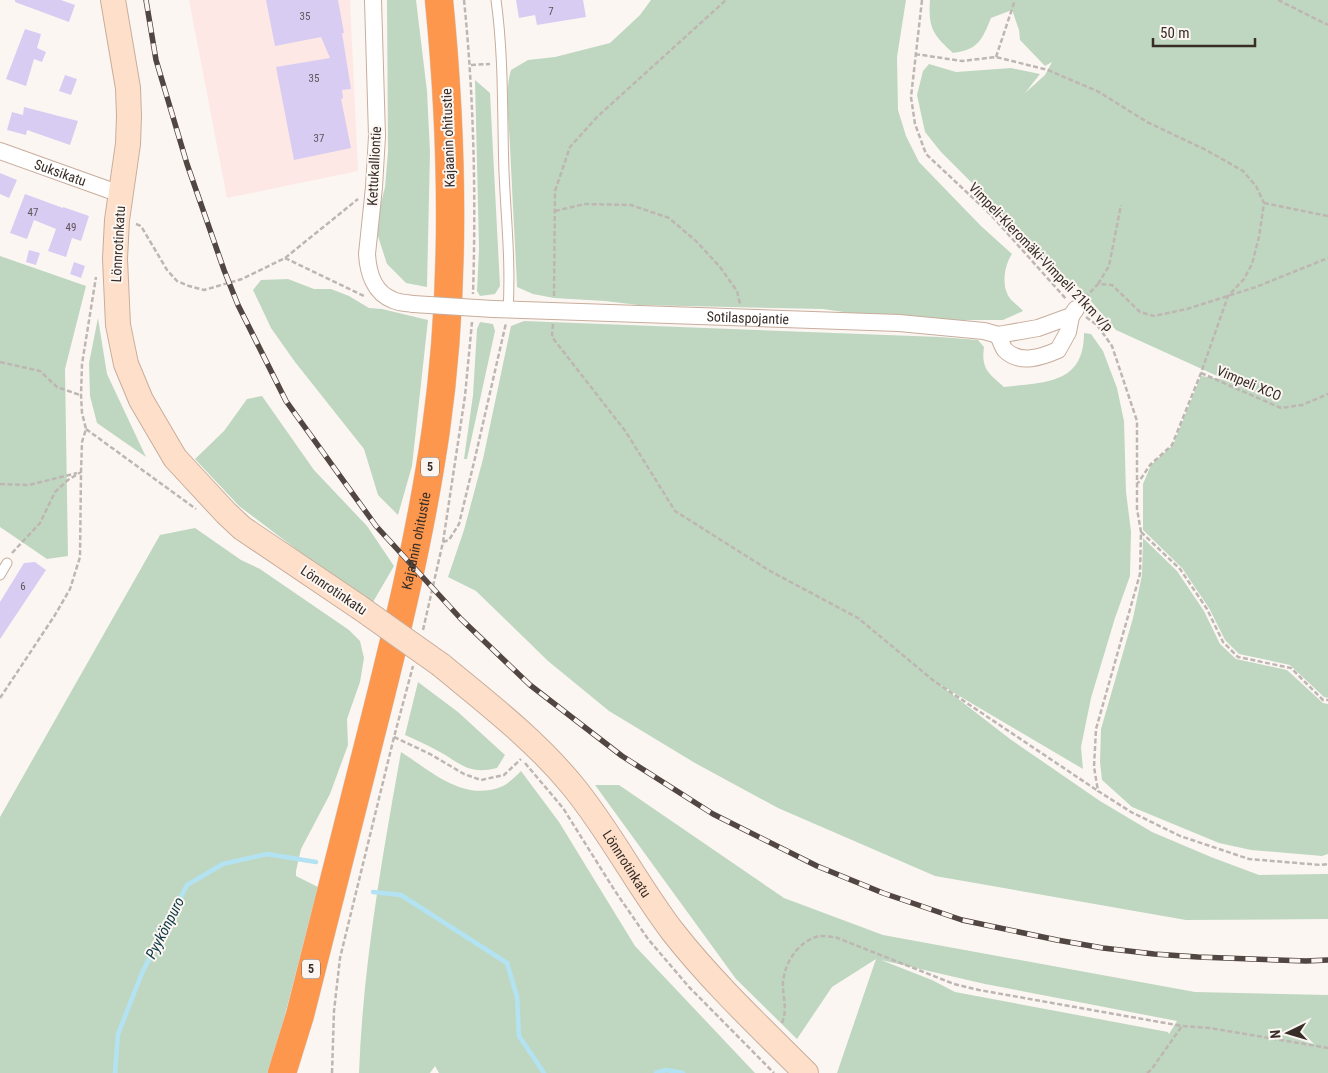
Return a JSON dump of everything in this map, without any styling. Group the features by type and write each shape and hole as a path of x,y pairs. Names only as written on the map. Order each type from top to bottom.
{"highway":[{"name":"Kajaanin ohitustie","path":"300,1015 390,661 414,557 436,427 446,326 450,250 448,120 439,0"},
{"name":"5","path":"282,1073 300,1015"},
{"name":"5","path":"291,1073 300,1015"}],"street":[{"name":"Lönnrotinkatu","path":"113,0 128,88 130,116 117,220 115,259 118,325 126,364 141,400 175,458 242,528 441,665 511,723 573,786 674,934 708,973 806,1073"},
{"name":"Kettukalliontie","path":"373,0 377,136 367,264 373,282 383,294 394,300 413,304"},
{"name":"Suksikatu","path":"0,151 108,190 121,192"},
{"name":"Sotilaspojantie","path":"413,304 553,312 900,323 998,335 1038,328 1074,312"},
{"path":"998,335 1005,349 1022,359 1044,356 1058,350 1068,332 1074,312"}],"lane":[{"path":"496,0 501,35 504,163 510,285 500,309"},
{"path":"0,574 7,563"}],"path":[{"path":"726,0 598,117 570,147 555,190 552,337 626,432 675,511 770,571 858,618 934,680 1131,812 1180,836 1249,859 1321,866 1328,864"},
{"name":"Vimpeli-Kieromäki-Vimpeli 21km v/p","path":"922,0 911,97 915,124 926,154 991,215 1074,312 1097,325 1112,346 1137,421 1137,510 1140,532"},
{"path":"996,57 1015,0"},
{"path":"1278,0 1328,25"},
{"path":"915,54 962,60 996,57 1048,70 1099,92 1147,122 1206,150 1243,172 1256,186 1264,203 1259,237 1252,264 1244,279 1228,296 1201,373"},
{"path":"470,65 502,64"},
{"path":"132,222 141,226 166,270 177,281 204,290 242,279 285,258 374,187"},
{"path":"1264,203 1328,216"},
{"path":"555,211 585,204 632,205 669,218 696,241 720,267 737,290 740,318"},
{"path":"1074,312 1098,284 1109,266 1122,205"},
{"path":"285,258 371,299"},
{"path":"1098,284 1112,285 1140,312 1154,316 1187,309 1256,287 1328,258"},
{"path":"444,542 449,540 459,524 494,378 500,309"},
{"path":"0,698 70,589 80,557 82,442 86,429 82,414 82,364 88,321"},
{"path":"0,362 40,371 57,387 81,395"},
{"name":"Vimpeli XCO","path":"1137,485 1150,464 1172,445 1201,373 1281,408 1302,405 1328,394"},
{"path":"0,484 29,485 81,472"},
{"path":"7,563 12,552 40,524 55,492 68,480 81,472"},
{"path":"1098,791 1094,767 1096,729 1140,574 1140,532"},
{"path":"1140,532 1180,569 1207,609 1223,642 1238,657 1290,668 1324,700 1328,700"},
{"path":"394,737 430,754 464,774 482,780 504,775 521,759 563,808 615,891 648,939 689,987 774,1073"},
{"path":"780,1028 785,1016 783,976 793,954 806,942 819,936 835,937 954,984 979,990 1182,1026 1210,1028 1328,1048"},
{"path":"1147,1073 1182,1026"}],"shaded area":[{"path":"189,0 350,0 358,171 227,198"}],"green space":[{"path":"387,0 416,0 427,91 430,152 427,287 406,283 387,264 375,227 385,187 388,152"},
{"path":"651,0 906,0 897,57 898,110 906,136 919,162 981,226 1012,254 1005,273 1005,289 1008,296 1023,311 1003,320 920,320 878,317 823,309 638,305 554,298 533,294 517,287 508,108 508,88 511,70 528,60 555,57 610,43 640,15"},
{"path":"930,0 1328,0 1328,698 1324,697 1290,665 1239,654 1225,640 1209,608 1182,568 1143,530 1143,484 1151,465 1173,445 1201,376 1226,380 1116,330 1076,284 1068,287 1034,255 998,209 941,152 925,132 917,95 923,71 929,64 956,72 1011,68 1040,74 1025,93 1045,75 1052,62 1045,66 1020,40 1019,30 1012,10 991,18 982,38 974,46 961,52 953,53 936,36 933,30 930,18"},
{"path":"475,80 490,93 500,286 495,294 480,296 477,291 479,249"},
{"path":"0,256 86,286 65,369 68,556 47,559 0,527"},
{"path":"288,279 314,289 331,289 349,296 369,308 382,309 428,320 412,466 398,515 378,495 364,449 295,362 271,328 253,290 261,280"},
{"path":"98,318 107,374 146,457 97,423 90,396 89,363"},
{"path":"524,321 978,340 984,347 983,354 987,370 1004,387 1047,381 1059,378 1069,372 1077,363 1082,350 1084,333 1091,334 1103,351 1117,388 1124,421 1126,492 1131,531 1130,576 1091,698 1081,747 1083,769 939,684 1010,739 1100,801 1152,832 1259,875 1328,874 1328,919 1186,920 935,876 778,808 695,763 609,711 548,661 476,591 448,577 464,530 483,459 511,326"},
{"path":"480,322 493,324 495,331 467,459 464,459 473,395 477,329"},
{"path":"262,396 314,470 367,526 394,566 373,602 317,565 239,506 195,459 224,431 247,399"},
{"path":"195,528 241,560 260,569 349,630 360,641 364,658 360,682 347,719 348,745 330,794 301,849 296,871 296,876 318,887 270,1073 0,1073 0,817 160,535"},
{"path":"1143,538 1177,571 1204,611 1220,644 1236,659 1287,670 1323,703 1328,704 1328,854 1322,856 1251,850 1219,843 1132,807 1102,780 1100,762 1101,729 1133,618 1142,575"},
{"path":"418,682 458,712 505,755 497,768 479,770 466,767 405,735"},
{"path":"401,752 436,776 461,788 475,791 503,786 521,771 559,822 635,946 755,1073 439,1073 435,1066 430,1073 359,1073 369,952 380,872"},
{"path":"595,785 619,785 784,898 883,935 1195,992 1328,995 1328,1073 837,1073 876,959 832,987 797,1039 736,979","holes":["881,960 985,984 1177,1021 1169,1034 1168,1032 955,992 932,980"]}],"building":[{"path":"15,0 61,0 75,5 69,22 15,2"},
{"path":"266,0 338,0 351,89 342,90 343,98 341,99 351,148 294,160 276,67 330,58 321,37 275,46"},
{"path":"516,0 583,0 586,17 537,25 535,15 519,18"},
{"path":"25,29 41,34 37,48 46,52 42,62 34,59 26,86 6,79"},
{"path":"65,75 77,79 71,95 59,91"},
{"path":"24,107 78,121 70,145 27,130 26,135 7,130 12,112 23,115"},
{"path":"0,173 17,180 9,198 0,194"},
{"path":"25,194 89,216 81,241 72,238 66,257 48,251 56,229 34,220 27,239 10,233"},
{"path":"29,250 40,253 36,265 26,262"},
{"path":"74,262 85,266 81,278 70,274"},
{"path":"35,562 46,570 0,639 0,602 24,563"}],"waterway":[{"name":"Pyykönpuro","path":"115,1073 118,1034 142,973 187,885 223,864 267,854 316,862"},
{"name":"Pyykönpuro","path":"373,892 401,895 507,963 517,997 519,1036 544,1073"},
{"name":"Pyykönpuro","path":"656,1073 666,1070 683,1073"}],"railway":[{"path":"146,0 156,60 187,164 224,270 238,305 286,401 376,526 461,619 530,685 622,756 713,814 817,866 883,893 962,920 1103,948 1198,957 1306,961 1328,960"}]}
